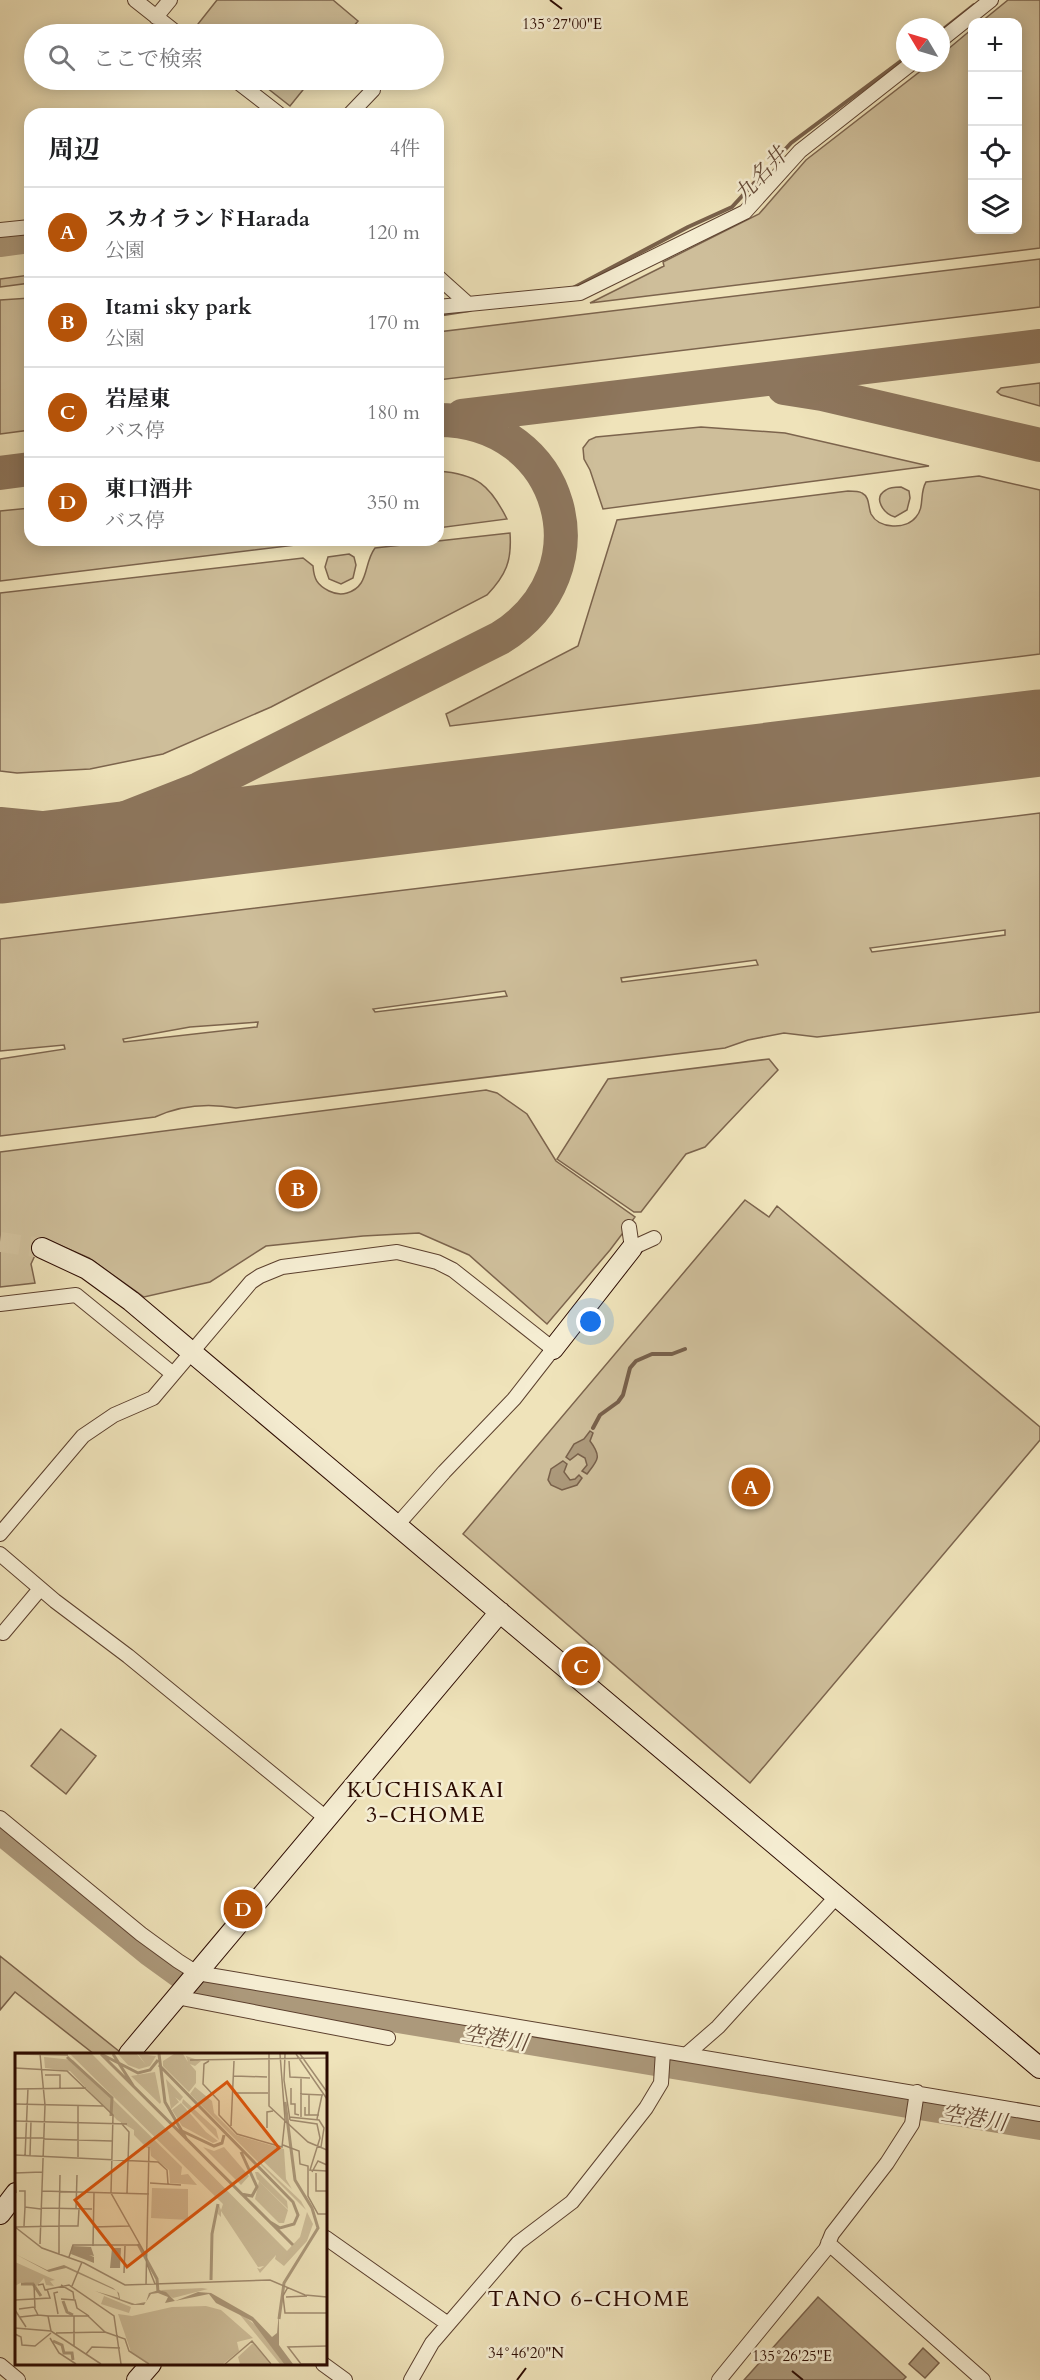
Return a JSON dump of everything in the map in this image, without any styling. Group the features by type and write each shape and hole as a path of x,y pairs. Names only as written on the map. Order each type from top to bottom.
{"street":[{"path":"135,0 165,24"},
{"path":"156,17 170,0"},
{"path":"950,33 991,0"},
{"path":"444,306 580,293 745,212 800,152 901,72"},
{"path":"249,90 271,108"},
{"path":"356,108 373,90"},
{"path":"0,230 24,228"},
{"path":"444,282 467,303"},
{"path":"629,1227 632,1248"},
{"path":"398,1524 514,1399 632,1248 654,1238"},
{"path":"42,1248 87,1269 131,1301 1040,2068"},
{"path":"0,1534 83,1436 114,1415 153,1398 251,1282 282,1267 397,1252 437,1262 453,1270 553,1349"},
{"path":"0,1304 76,1295 173,1374"},
{"path":"0,1554 40,1589 128,1656 326,1818"},
{"path":"3,1634 40,1589"},
{"path":"131,2053 500,1612"},
{"path":"0,1818 141,1934 178,1961 187,1985"},
{"path":"687,2054 718,2027 837,1896"},
{"path":"187,1985 388,2038"},
{"path":"187,1985 663,2054 687,2054 917,2095 1040,2114"},
{"path":"411,2380 432,2343 448,2324 518,2243 572,2202 646,2108 661,2084 663,2054"},
{"path":"719,2380 826,2249 831,2234 886,2163 913,2120 917,2095"},
{"path":"0,2214 15,2194"},
{"path":"327,2239 448,2324"},
{"path":"828,2243 983,2380"},
{"path":"0,2365 18,2380"},
{"path":"137,2380 150,2365"},
{"path":"324,2365 345,2380"}],"shaded area":[{"path":"217,0 333,0 358,21 355,24 198,24"},
{"path":"1008,0 1040,0 1040,248 590,303 664,266 663,262 759,214 806,160 919,72 950,72 950,47 968,32 968,234 1022,234 1022,18 986,18"},
{"path":"270,90 303,90 290,106"},
{"path":"1040,259 1040,307 444,379 444,331"},
{"path":"24,276 24,284 0,287 0,279"},
{"path":"24,298 24,431 0,434 0,300"},
{"path":"1040,383 1040,406 997,392 1001,388"},
{"path":"701,427 785,433 929,466 603,509 584,459 583,448 589,440 596,437"},
{"path":"444,472 463,475 481,483 495,498 507,519 444,527"},
{"path":"979,476 1040,490 1040,654 450,726 446,714 578,646 617,520 851,491 865,495 871,514 880,523 899,526 912,521 919,513 926,482"},
{"path":"901,487 909,491 910,498 907,510 895,517 887,513 881,505 880,497 888,489"},
{"path":"24,509 24,546 288,546 0,581 0,511"},
{"path":"510,533 509,560 499,581 487,595 271,707 163,754 90,769 17,773 0,771 0,593 303,558 313,566 315,578 319,584 333,593 342,594 354,590 363,580 375,548 444,546 444,540"},
{"path":"349,554 354,557 356,565 353,578 341,584 329,579 325,567 328,557"},
{"path":"1040,813 1040,1012 817,1037 784,1033 748,1040 725,1048 236,1108 195,1106 155,1117 0,1136 0,1059 65,1049 64,1045 0,1051 0,939","holes":["1005,930 1005,935 872,952 870,948","756,960 758,965 622,982 621,978","505,991 507,996 375,1012 373,1009","258,1022 257,1027 124,1042 123,1039 190,1027"]},
{"path":"769,1059 778,1070 705,1147 686,1154 641,1212 634,1212 557,1159 608,1079"},
{"path":"486,1090 497,1093 527,1114 556,1161 635,1217 547,1324 469,1255 419,1233 266,1246 210,1282 144,1297 89,1258 43,1238 31,1264 35,1283 0,1287 0,1152"},
{"path":"745,1200 769,1217 777,1206 1040,1427 1040,1440 750,1783 463,1534"},
{"path":"590,1431 593,1433 590,1441 597,1458 587,1474 582,1471 587,1465 585,1458 578,1454 570,1460 566,1457 574,1444 584,1439"},
{"path":"563,1461 567,1464 564,1472 570,1480 579,1475 582,1478 577,1485 562,1490 551,1485 548,1480 551,1469"},
{"path":"61,1729 96,1756 66,1794 31,1766"},
{"path":"0,1956 120,2052 93,2053 15,1992 0,2010"},
{"path":"818,2297 906,2377 903,2380 744,2380"},
{"path":"923,2348 939,2363 925,2378 909,2364"}],"waterway":[{"name":"九名井","path":"950,24 974,5"},
{"name":"九名井","path":"573,288 688,227 732,207 791,143 896,65"},
{"name":"九名井","path":"0,246 24,243"},
{"name":"九名井","path":"444,314 470,310"},
{"path":"593,1428 600,1415 618,1402 623,1395 630,1368 636,1361 652,1354 672,1354 685,1349"},
{"name":"空港川","path":"0,1834 147,1954 194,1988 1040,2129"}],"taxiway":[{"path":"462,416 1040,346"},
{"path":"784,388 822,394 1040,445"},
{"path":"0,855 120,820 199,789 500,638 533,610 553,576 561,540 556,504 541,472 516,445 481,427 444,421"},
{"path":"0,473 24,470"},
{"path":"0,824 66,830 131,832 196,832 262,828"}],"runway":[{"path":"0,860 1040,733"}],"tunnel":[{"path":"0,1242 42,1248"}],"place":[{"name":"Itami sky park","path":"298,1189"},
{"name":"スカイランドHarada","path":"751,1487"},
{"name":"岩屋東","path":"581,1666"},
{"name":"東口酒井","path":"243,1909"}],"district":[{"name":"KUCHISAKAI 3-CHOME","path":"426,1802"},
{"name":"TANO 6-CHOME","path":"589,2299"}]}
